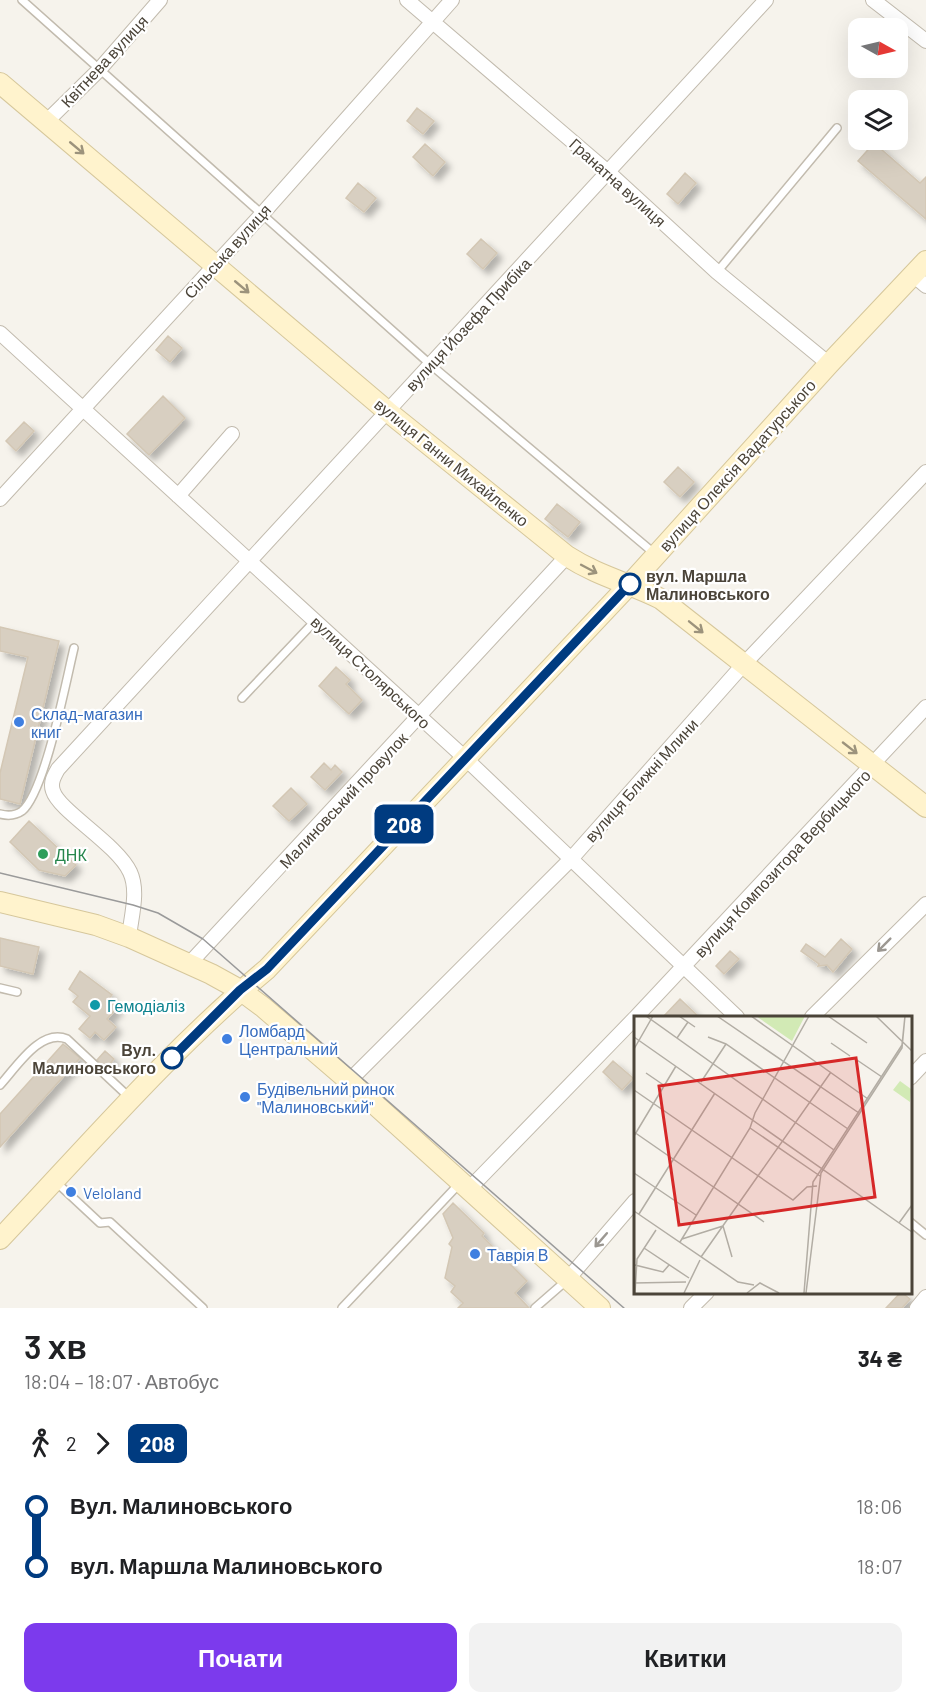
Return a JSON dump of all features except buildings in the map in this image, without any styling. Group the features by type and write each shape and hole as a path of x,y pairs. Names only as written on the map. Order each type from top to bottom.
{"street":[{"name":"Квітнева вулиця","path":"46,122 99,70 160,0"},
{"name":"Гранатна вулиця","path":"407,0 608,172 717,272 829,364"},
{"name":"Сільська вулиця","path":"0,499 215,265 452,0"},
{"name":"вулиця Йозефа Прибіка","path":"48,781 766,0"},
{"path":"873,0 924,37"},
{"name":"вулиця Ганни Михайленко","path":"0,83 387,411 567,556 591,572 630,584 661,599 926,807"},
{"name":"вулиця Олексія Вадатурського","path":"0,1239 240,990 267,969 630,584 829,364 922,274"},
{"name":"вулиця Столярського","path":"0,333 465,758 736,1016"},
{"path":"178,496 232,434"},
{"name":"вулиця Ближні Млини","path":"349,1081 571,859 743,665 926,472"},
{"name":"Малиновський провулок","path":"189,964 567,556"},
{"name":"вулиця Композитора Вербицького","path":"636,1016 926,707"},
{"path":"48,781 56,796 122,858 131,874 135,889 129,937"},
{"path":"0,902 96,925 129,937 240,990 349,1081 600,1308"},
{"path":"813,1016 926,904"},
{"name":"вулиця Композитора Вербицького","path":"464,1186 634,1018"},
{"path":"911,1076 926,1061"},
{"path":"567,1280 634,1202"},
{"path":"691,1308 706,1293"},
{"path":"916,1308 926,1298"}],"lane":[{"path":"22,0 431,365 655,554"},
{"path":"717,272 837,128"},
{"path":"243,698 315,621"},
{"path":"0,814 13,815 28,805 48,781 50,750 74,648"},
{"path":"0,988 17,992"},
{"path":"0,1085 37,1045 52,1036 59,1036 67,1039 132,1100"},
{"path":"55,1181 100,1223 110,1222 203,1308"},
{"path":"342,1308 464,1186"},
{"path":"911,1224 926,1235"},
{"path":"535,1308 567,1280"}],"tram line":[{"path":"0,873 158,913 203,939 624,1308"}],"bus line":[{"name":"208","path":"172,1058 240,990 267,969 630,584"}],"place":[{"name":"вул. Маршла Малиновського","path":"630,584"},
{"name":"Склад-магазин книг","path":"19,722"},
{"name":"ДНК","path":"43,854"},
{"name":"Гемодіаліз","path":"95,1005"},
{"name":"Ломбард Центральний","path":"227,1039"},
{"name":"Вул. Малиновського","path":"172,1058"},
{"name":"Будівельний ринок \"Малиновський\"","path":"245,1097"},
{"name":"Veloland","path":"71,1192"},
{"name":"Таврія В","path":"475,1254"}]}
